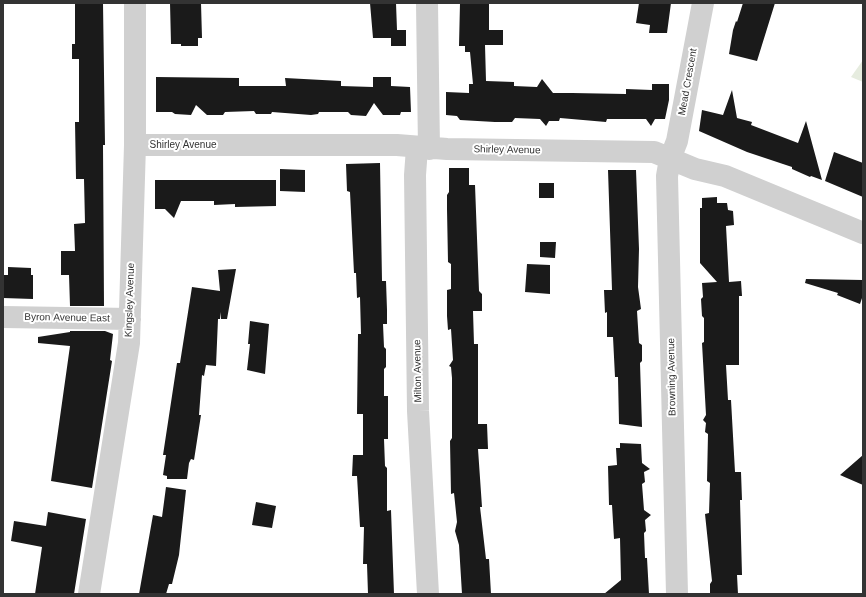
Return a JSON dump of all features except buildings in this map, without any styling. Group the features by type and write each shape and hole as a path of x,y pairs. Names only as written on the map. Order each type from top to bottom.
{"street":[{"name":"Kingsley Avenue","path":"89,594 129,342 135,145 135,3"},
{"name":"Milton Avenue","path":"427,3 423,148 415,175 418,410 428,594"},
{"name":"Mead Crescent","path":"670,159 678,141 703,3"},
{"name":"Shirley Avenue","path":"135,145 397,145 423,148 654,152 695,169 725,176 863,233"},
{"name":"Browning Avenue","path":"670,159 667,176 677,594"},
{"name":"Byron Avenue East","path":"3,317 130,319"}],"shaded area":[{"path":"863,60 863,82 851,77"}]}
